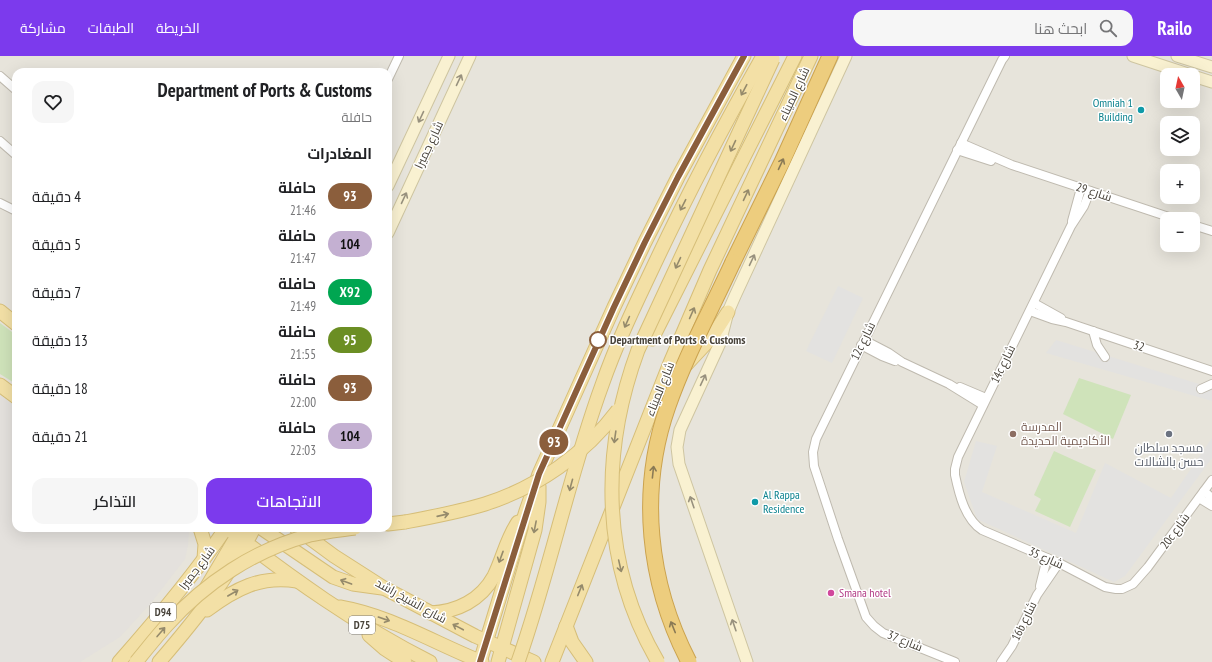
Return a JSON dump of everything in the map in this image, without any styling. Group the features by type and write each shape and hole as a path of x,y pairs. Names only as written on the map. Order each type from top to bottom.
{"highway":[{"path":"690,662 673,628 655,562 651,521 651,497 653,465 661,426 675,387 782,162 830,56"}],"main road":[{"name":"شارع جميرا","path":"392,177 449,56"},
{"name":"شارع جميرا","path":"392,224 470,56"},
{"path":"332,606 388,620 480,662 526,511 539,474 610,314 645,242 678,177 744,56"},
{"name":"شارع الميناء","path":"552,662 660,389 710,270 811,56"},
{"path":"660,389 698,354 728,312 846,56"},
{"path":"1133,56 1170,68"},
{"path":"1178,56 1193,58 1212,67"},
{"path":"498,662 512,656 536,606 590,419 616,348 683,204 770,57"},
{"path":"658,662 630,603 616,545 613,526 611,486 614,446 618,420 631,368 646,331 770,57"},
{"path":"392,523 440,515 485,504 527,487 578,453 610,421 619,408 652,339 792,62"},
{"path":"1200,78 1212,82"},
{"path":"0,311 12,321"},
{"path":"728,312 720,343 680,430 677,442 677,453 681,470 747,662"},
{"path":"0,385 12,394"},
{"path":"512,656 535,530 539,502 539,474"},
{"path":"430,613 445,612 458,608 471,601 482,592 494,574 512,531 526,511"},
{"path":"201,532 205,544 204,559"},
{"name":"شارع جميرا","path":"119,662 167,607 223,532"},
{"path":"267,532 333,577 358,585 384,588"},
{"name":"شارع الشيخ راشد","path":"301,532 334,556 384,588 487,641 512,656 534,662"},
{"path":"315,532 334,556"},
{"path":"136,662 168,624 190,602 204,589 232,569 262,553 293,541 310,535 329,532"},
{"path":"190,625 200,600 243,534"},
{"name":"D75","path":"243,534 297,581 332,606 357,622 430,662"},
{"path":"190,625 213,605 244,587 266,580 282,579 297,581"},
{"path":"357,622 377,643 405,662"},
{"name":"D94","path":"159,662 190,625"},
{"path":"566,626 568,634 576,650 586,662"}],"street":[{"path":"392,70 398,56"},
{"name":"12c شارع","path":"878,630 870,622 862,608 814,466 812,456 816,439 1003,57"},
{"path":"0,76 12,86"},
{"path":"0,141 12,152"},
{"name":"شارع 29","path":"959,146 1160,214"},
{"name":"14c شارع","path":"1071,226 1081,188"},
{"name":"14c شارع","path":"964,506 955,475 956,463 1071,226 1084,206 1090,191"},
{"path":"0,203 12,209"},
{"path":"1200,227 1212,231"},
{"name":"32","path":"1032,307 1066,322 1212,370"},
{"path":"1093,331 1097,345 1105,357"},
{"path":"862,343 890,353 902,362 949,384 966,389 985,401"},
{"path":"1201,389 1212,384"},
{"name":"20c شارع","path":"1137,580 1212,480"},
{"path":"1202,495 1212,498"},
{"path":"1202,495 1212,506"},
{"name":"شارع 35","path":"964,506 970,519 982,530 1059,563 1111,589 1122,589 1133,584 1137,580"},
{"name":"16b شارع","path":"1002,662 1012,646 1036,595 1047,558"},
{"name":"16b شارع","path":"1036,595 1059,563"},
{"name":"شارع 37","path":"878,630 955,662"},
{"name":"16b شارع","path":"1008,662 1012,646"}],"shaded area":[{"path":"0,56 1212,56 1212,662 0,662"},
{"path":"838,286 863,298 832,363 806,351"},
{"path":"1056,340 1212,388 1212,401 1046,353"},
{"path":"0,395 12,404 12,532 189,532 185,559 151,603 120,637 80,662 0,662"},
{"path":"1212,438 1212,458 1125,576 1114,582 977,519 964,482 976,441 997,446 982,492 1076,533 1105,463 1171,498"}],"green space":[{"path":"0,323 12,332 12,382 0,374"},
{"path":"1079,378 1131,395 1113,439 1063,414"},
{"path":"1054,451 1096,470 1070,527 1035,511 1041,499 1034,495"}],"bus line":[{"name":"93","path":"480,662 526,511 539,474 573,401 588,363 645,242 678,177 739,68 744,56"}],"place":[{"name":"Omniah 1 Building","path":"1141,110"},
{"name":"Department of Ports & Customs","path":"598,340"},
{"name":"المدرسة الأكاديمية الحديدة","path":"1013,434"},
{"name":"مسجد سلطان حسن بالشالات","path":"1169,434"},
{"name":"Al Rappa Residence","path":"755,502"},
{"name":"Smana hotel","path":"831,593"}]}
